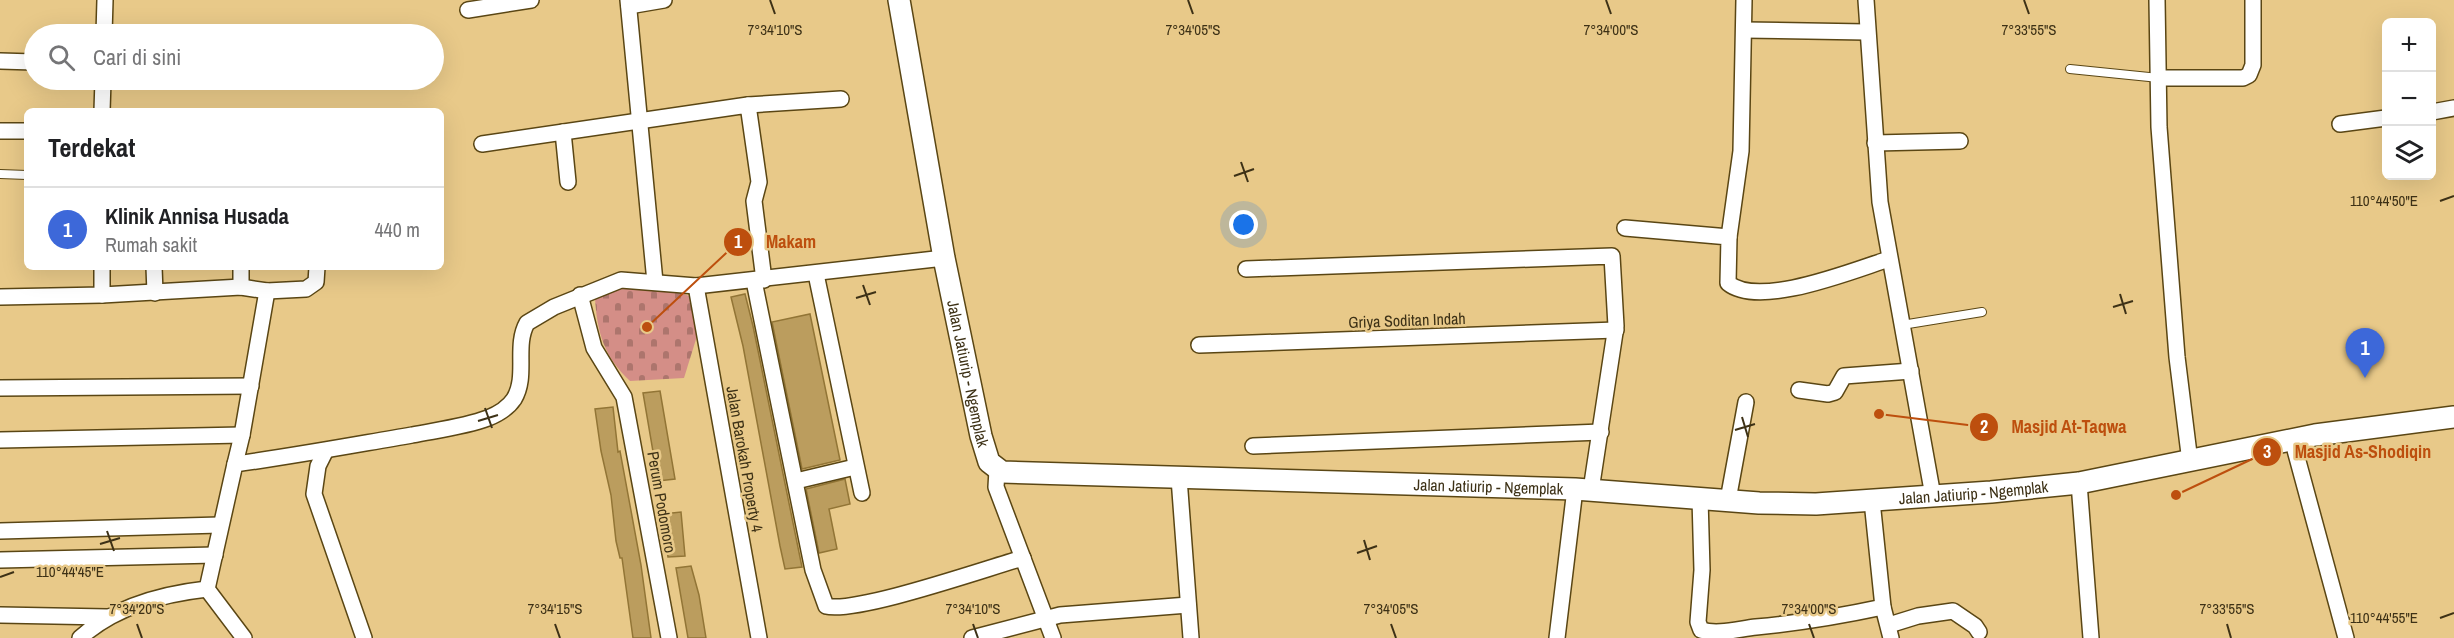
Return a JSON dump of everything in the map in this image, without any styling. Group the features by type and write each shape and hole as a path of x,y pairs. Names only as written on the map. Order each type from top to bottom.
{"street":[{"path":"104,24 105,0"},
{"path":"468,10 531,0"},
{"path":"655,282 628,3 664,0"},
{"name":"Jalan Jatiurip - Ngemplak","path":"899,0 944,258 981,436 986,456 997,470 1025,474 1583,490 1788,504 1872,501 2079,483 2190,462 2292,439 2454,417"},
{"path":"1744,0 1741,151 1729,237 1728,283 1732,286 1763,292 1777,291 1816,282 1889,259"},
{"path":"1866,0 1866,32 1880,201 1934,496"},
{"path":"2157,0 2159,127 2177,357 2190,462"},
{"path":"2159,78 2243,78 2249,75 2253,65 2253,0"},
{"path":"1744,30 1866,32"},
{"path":"0,61 24,62"},
{"path":"102,108 103,90"},
{"path":"482,144 748,105 841,99"},
{"path":"748,105 759,182 754,201 759,280 816,584 826,606 836,609 1023,558"},
{"path":"2436,111 2454,108"},
{"path":"2340,124 2382,119"},
{"path":"0,131 24,131"},
{"path":"563,132 568,182"},
{"path":"1875,143 1960,141"},
{"path":"1625,228 1729,237"},
{"path":"1246,269 1612,256 1616,330 1601,432 1583,490 1557,638"},
{"path":"235,464 317,453 452,428 496,415 513,401 517,393 522,376 522,339 527,323 580,295 621,280 696,286 944,258"},
{"path":"102,270 102,295"},
{"path":"154,270 155,293"},
{"path":"241,270 241,287"},
{"path":"0,297 155,293 241,287 267,291 306,289 316,282 317,270"},
{"path":"816,274 862,493"},
{"name":"Jalan Barokah Property 4","path":"696,286 759,638"},
{"path":"207,589 242,435 267,291"},
{"name":"Perum Podomoro","path":"580,295 594,348 624,397 669,638"},
{"name":"Griya Soditan Indah","path":"1199,345 1616,330"},
{"path":"1799,390 1828,394 1835,392 1844,376 1911,371"},
{"path":"0,388 251,386"},
{"path":"1728,500 1746,402"},
{"path":"1253,446 1601,432"},
{"path":"0,440 242,435"},
{"path":"2292,439 2346,638"},
{"path":"317,453 318,466 314,494 364,638"},
{"path":"796,481 855,467"},
{"path":"997,470 996,487 1053,638"},
{"path":"1191,638 1188,605 1192,478"},
{"path":"2079,483 2091,638"},
{"path":"1700,498 1702,570 1698,622 1701,630 1712,635 1831,618 1883,607"},
{"path":"1872,501 1883,607 1890,632 1918,616 1953,611 1968,620 1979,632"},
{"path":"0,531 220,525"},
{"path":"0,560 215,555"},
{"path":"80,638 107,617 139,604 187,591 207,589"},
{"path":"207,589 244,638"},
{"path":"972,638 1046,617 1188,605"},
{"path":"0,615 107,617"}],"lane":[{"path":"2070,69 2159,78"},
{"path":"0,174 24,175"},
{"path":"1902,325 1982,312"}],"green space":[{"path":"628,287 672,289 689,296 697,336 684,378 630,381 614,363 600,333 595,298"}],"building":[{"path":"745,294 802,567 785,569 780,546 743,346 731,297"},
{"path":"810,314 840,460 802,469 772,322"},
{"path":"660,391 675,479 658,481 643,393"},
{"path":"613,407 618,452 620,451 641,565 651,638 633,638 622,558 620,558 616,541 611,495 601,451 595,409"},
{"path":"845,479 850,504 829,509 837,549 819,553 806,489"},
{"path":"681,512 685,556 668,557 663,514"},
{"path":"691,566 699,595 706,638 688,638 676,568"}],"place":[{"name":"Makam","path":"647,327"},
{"name":"Klinik Annisa Husada","path":"2365,378"},
{"name":"Masjid At-Taqwa","path":"1879,414"},
{"name":"Masjid As-Shodiqin","path":"2176,495"}]}
